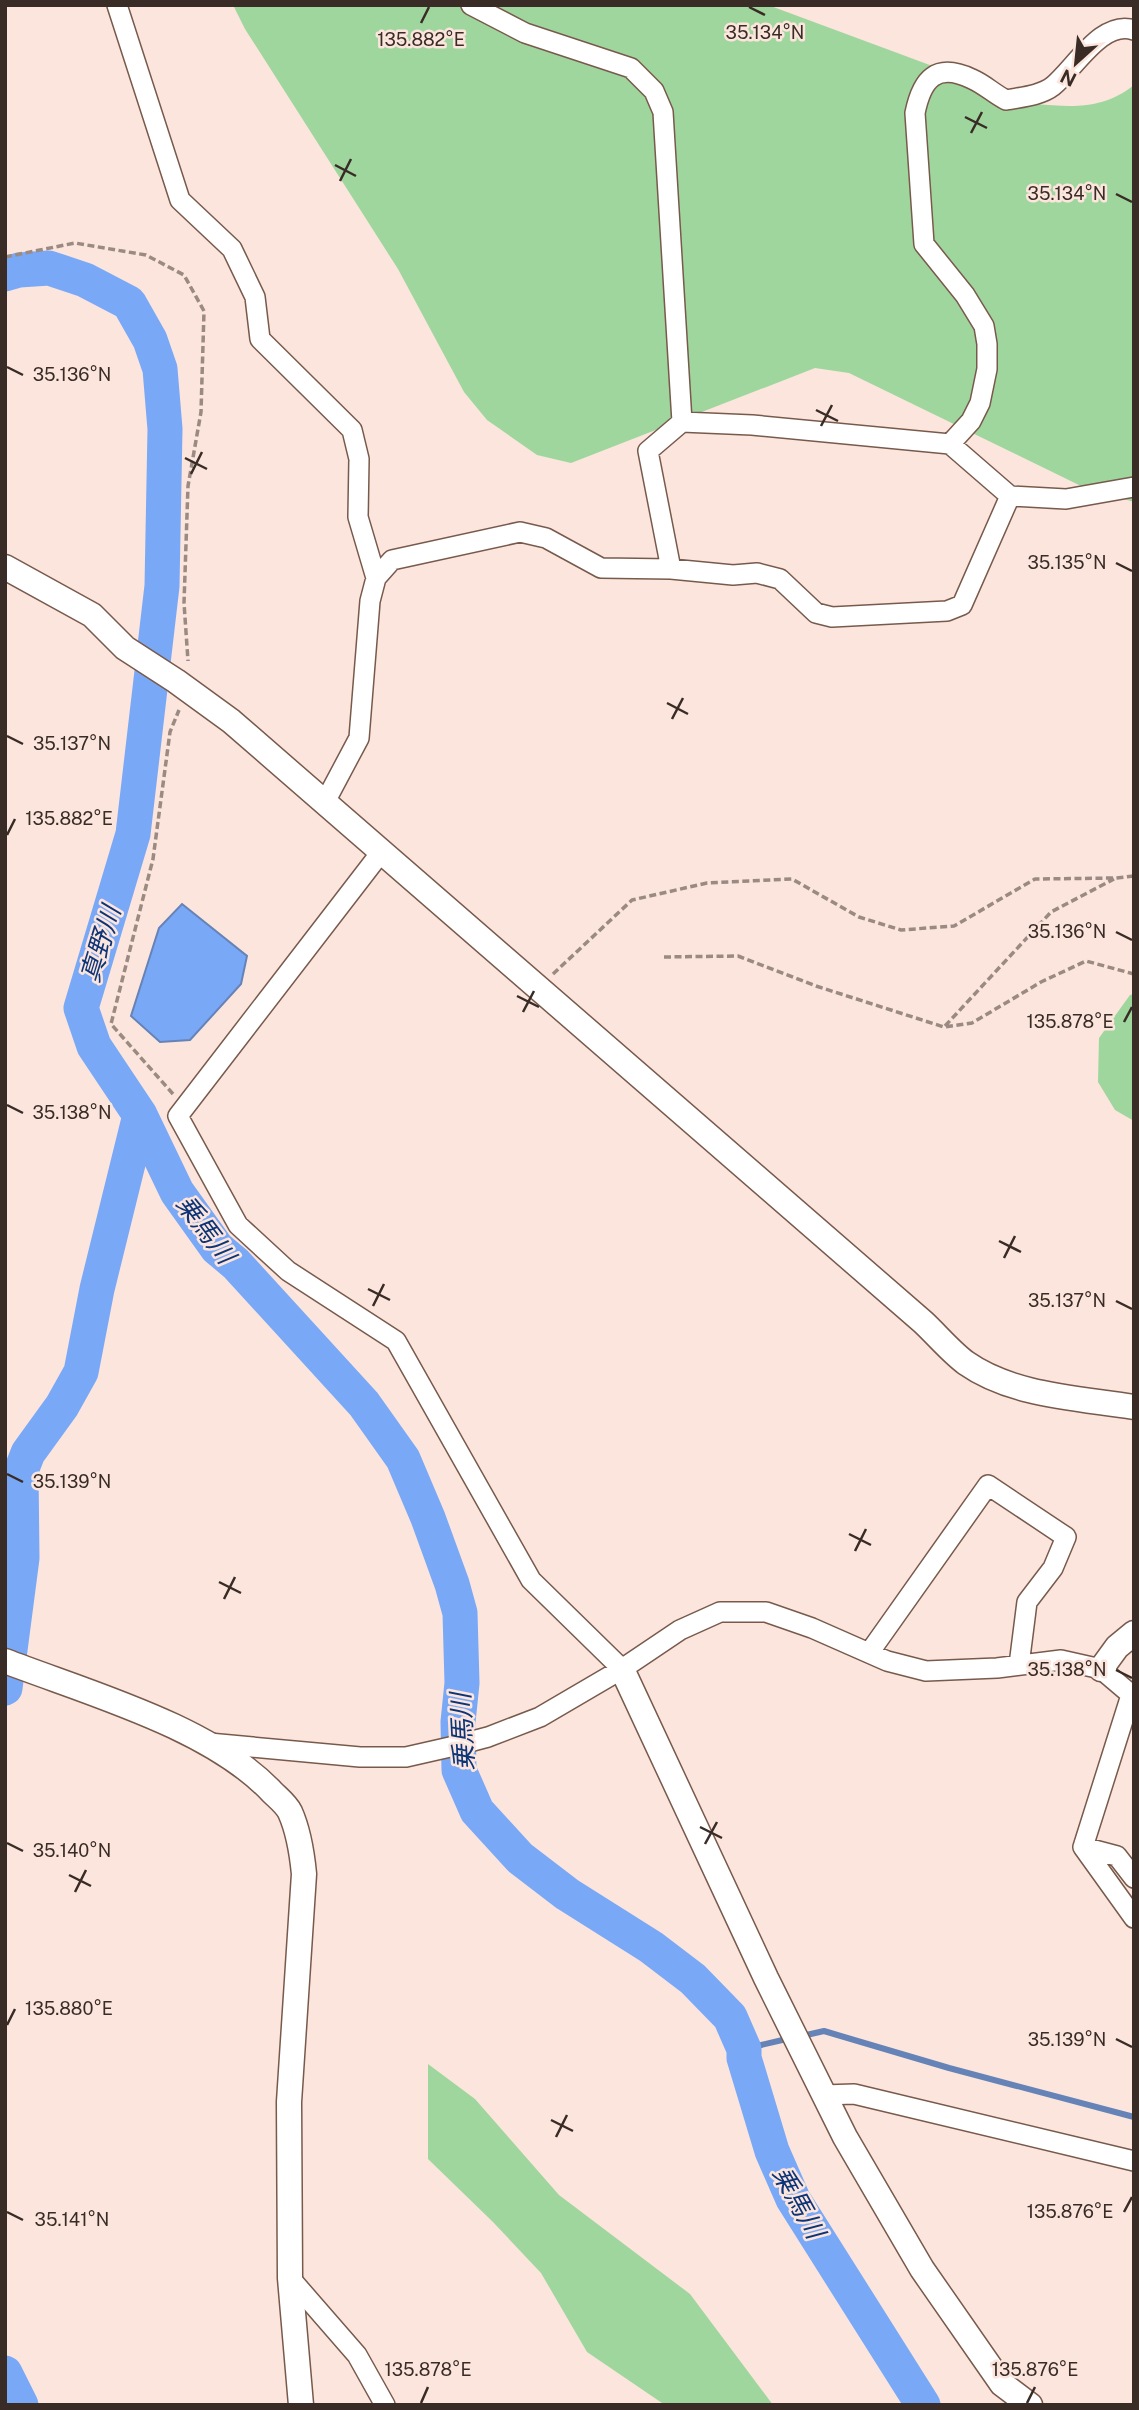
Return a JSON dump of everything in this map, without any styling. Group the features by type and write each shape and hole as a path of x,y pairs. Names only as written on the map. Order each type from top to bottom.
{"street":[{"path":"117,5 180,200 232,249 255,298 260,339 352,430 359,459 358,517 376,578"},
{"path":"471,5 525,33 631,68 654,91 663,113 682,422"},
{"path":"950,444 971,421 980,403 987,369 987,344 984,326 971,305 924,244 915,113 919,95 927,79 945,71 973,79 1006,100 1033,95 1051,88 1108,32 1124,27 1134,30"},
{"path":"671,569 648,451 682,422 752,425 950,444 1010,496 1066,499 1134,487"},
{"path":"325,802 359,738 370,601 376,578 392,560 520,532 546,538 601,568 671,569 733,575 757,573 780,579 816,613 832,617 947,611 962,605 1010,496"},
{"path":"5,567 92,615 125,648 182,684 231,721 923,1322 966,1363 999,1380 1036,1391 1134,1407"},
{"path":"382,851 178,1116 238,1225 288,1271 396,1341 531,1580 621,1669 765,1978 845,2137 922,2269 1002,2384 1030,2405"},
{"path":"869,1653 988,1485 1066,1537 1053,1568 1027,1602 1019,1665"},
{"path":"204,1743 360,1757 406,1756 488,1737 540,1717 680,1630 720,1612 766,1612 813,1628 887,1661 926,1671 955,1671 1060,1660 1101,1670 1133,1696 1083,1847"},
{"path":"1101,1670 1117,1647 1134,1633"},
{"path":"5,1661 150,1715 204,1743 257,1776 289,1810 301,1844 304,1874 289,2102 290,2278 301,2405"},
{"path":"1083,1847 1117,1856 1134,1878"},
{"path":"1083,1847 1134,1918"},
{"path":"824,2095 854,2094 1134,2161"},
{"path":"290,2278 357,2355 384,2405"}],"path":[{"path":"5,257 75,243 146,255 184,275 204,311 201,412 188,486 184,603 188,647 170,732 153,859 111,1024 184,1107"},
{"path":"539,988 632,900 706,883 792,879 859,917 901,930 954,926 1035,879 1134,876"},
{"path":"944,1027 1051,912 1116,878"},
{"path":"664,957 738,956 816,986 944,1027 972,1023 1041,982 1086,961 1134,974"}],"green space":[{"path":"233,5 768,5 1035,104 1074,106 1099,103 1134,85 1134,502 1081,486 849,373 815,368 571,463 537,455 487,420 464,392 398,269 245,29"},
{"path":"1134,994 1134,1121 1115,1110 1098,1082 1099,1038 1130,995"},
{"path":"428,2064 475,2099 559,2195 690,2294 773,2405 665,2405 587,2352 541,2273 428,2159"}],"water":[{"path":"182,904 247,956 241,984 190,1040 160,1042 131,1016 159,928"}],"waterway":[{"name":"乗馬川","path":"5,274 49,268 85,280 129,303 150,340 160,369 165,429 162,586 133,834 81,1008 94,1046 140,1115 177,1192 217,1248 236,1264 364,1404 403,1459 428,1518 460,1613 462,1683 458,1722 459,1770 477,1811 520,1858 567,1894 651,1947 693,1979 730,2017 744,2049 744,2058 772,2151 793,2199 923,2405"},
{"name":"真野川","path":"5,1688 22,1558 21,1471 28,1453 62,1406 81,1372 97,1289 140,1115"},
{"path":"802,2036 824,2031 949,2068 1134,2117"},
{"path":"744,2049 791,2038"},
{"name":"真野川","path":"5,2373 21,2405"}]}
